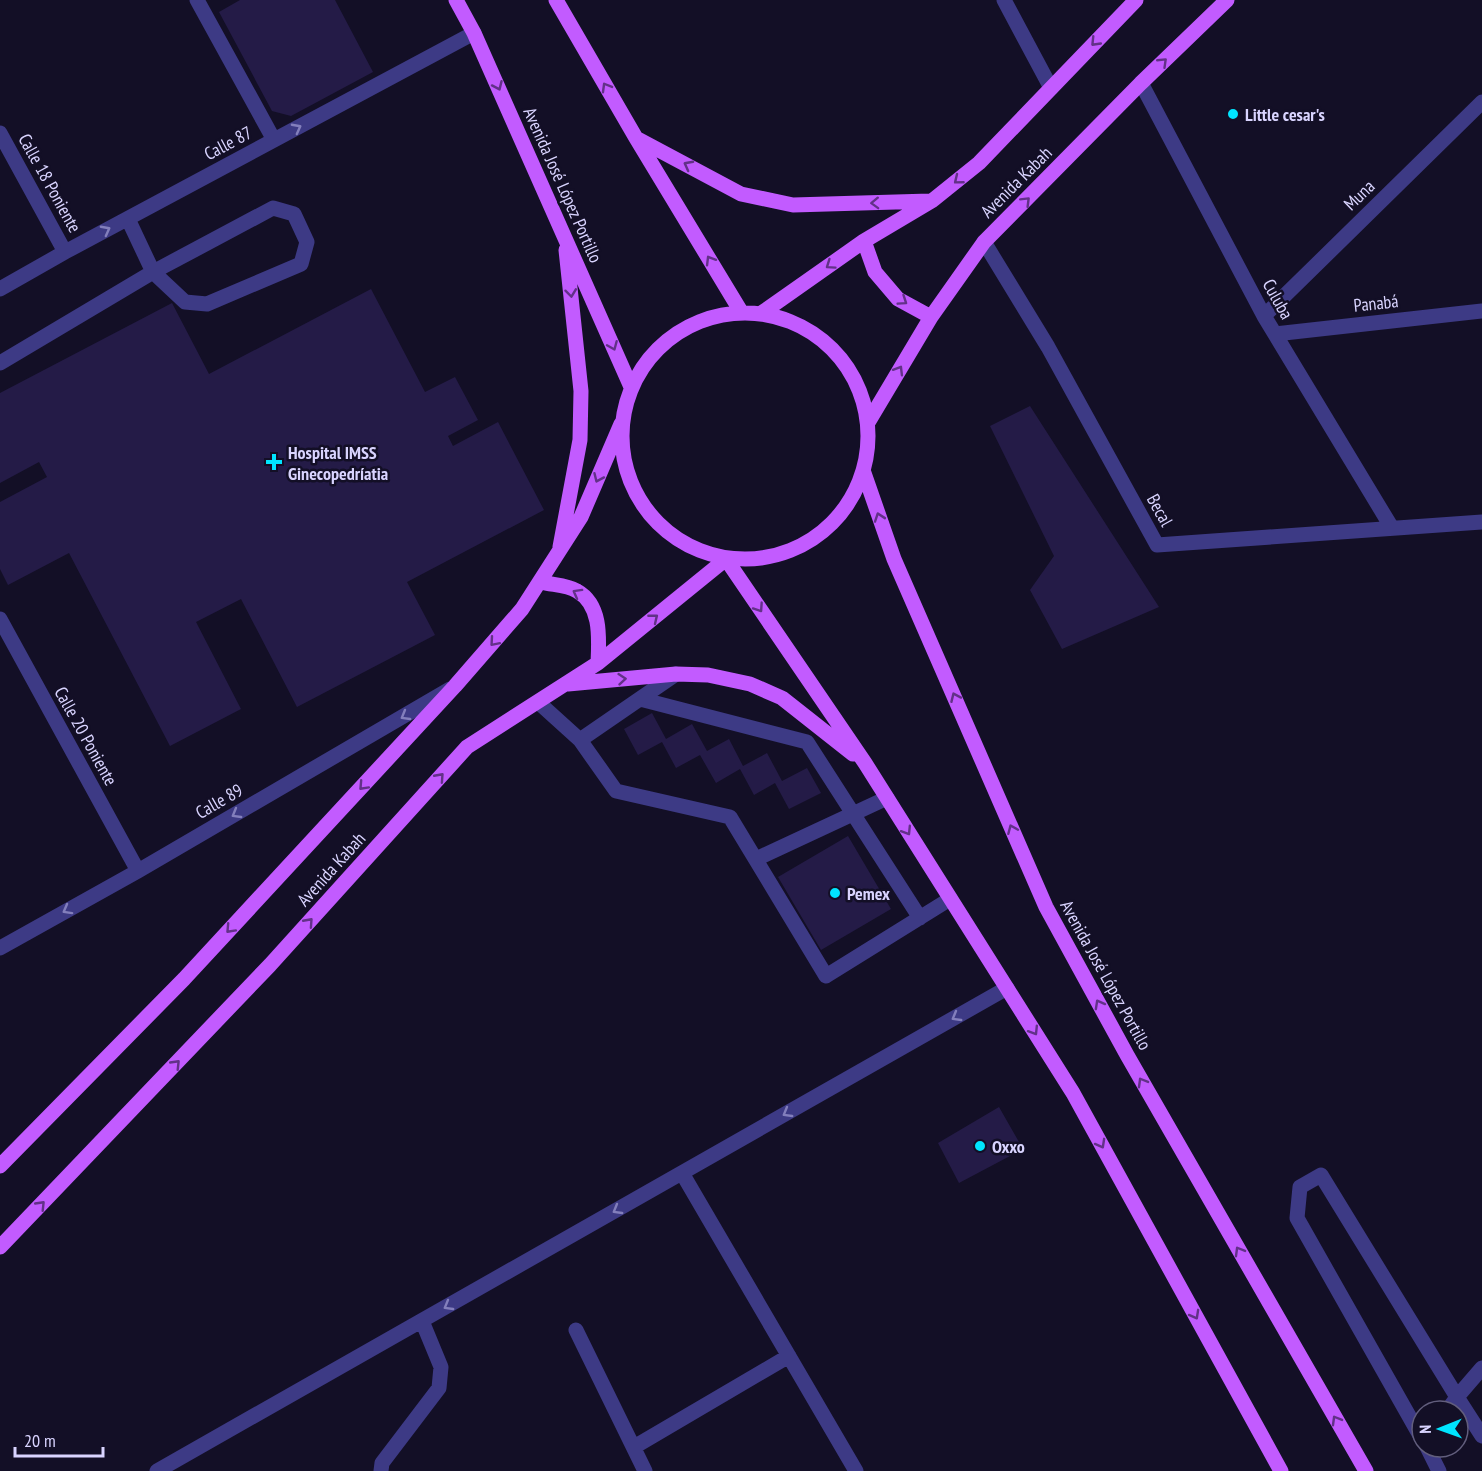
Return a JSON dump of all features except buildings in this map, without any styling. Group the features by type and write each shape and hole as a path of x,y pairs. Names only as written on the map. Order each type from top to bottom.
{"main road":[{"name":"Avenida José López Portillo","path":"456,0 474,33 631,387"},
{"path":"556,0 740,310"},
{"path":"764,312 864,241 933,200 979,163 1136,0"},
{"name":"Avenida Kabah","path":"869,421 931,317 984,242 1141,83 1227,0"},
{"path":"636,138 741,194 793,205 933,200"},
{"path":"558,555 580,440 581,391 564,235"},
{"path":"864,241 875,273 898,299 931,317"},
{"path":"740,310 764,312 813,331 851,369 869,421 864,473 848,507 821,534 788,553 761,560 726,559 682,543 648,513 626,471 621,424 631,387 656,348 695,321 740,310"},
{"name":"Avenida Kabah","path":"0,1166 184,979 455,686 522,609 581,516 621,424"},
{"name":"Avenida José López Portillo","path":"864,473 894,560 1046,907 1127,1055 1365,1471"},
{"path":"726,559 865,763 1073,1093 1281,1471"},
{"name":"Avenida Kabah","path":"0,1247 270,965 467,747 598,663 726,559"},
{"path":"541,582 577,590 591,603 598,634 598,663"},
{"path":"563,684 676,674 708,675 750,684 782,698 865,763"}],"street":[{"path":"197,0 274,140"},
{"path":"1004,0 1051,88"},
{"name":"Calle 87","path":"0,289 474,33"},
{"name":"Culuba","path":"1141,83 1264,315 1392,528"},
{"name":"Muna","path":"1264,315 1482,102"},
{"name":"Calle 18 Poniente","path":"0,133 65,252"},
{"path":"0,363 153,272 273,208 294,214 307,242 302,264 207,304 185,302 153,272 128,219"},
{"name":"Becal","path":"984,242 1048,347 1157,545 1482,522"},
{"name":"Panabá","path":"1275,334 1482,311"},
{"name":"Calle 20 Poniente","path":"0,619 138,871"},
{"path":"580,740 676,674"},
{"name":"Calle 89","path":"0,948 138,871 455,686"},
{"path":"640,699 807,742 920,918"},
{"path":"538,702 580,740 616,791 730,817 826,976 950,899"},
{"path":"807,742 820,728"},
{"path":"756,859 887,798"},
{"path":"157,1471 1007,988"},
{"path":"682,1173 856,1471"},
{"path":"1410,1417 1296,1218 1300,1187 1321,1175 1482,1436"},
{"path":"381,1471 382,1463 439,1388 441,1367 422,1321"},
{"path":"576,1330 645,1471"},
{"path":"634,1447 789,1356"},
{"path":"1457,1397 1482,1368"}],"place":[{"name":"Little cesar's","path":"1233,114"},
{"name":"Hospital IMSS Ginecopedríatia","path":"274,462"},
{"name":"Pemex","path":"835,893"},
{"name":"Oxxo","path":"980,1146"}]}
